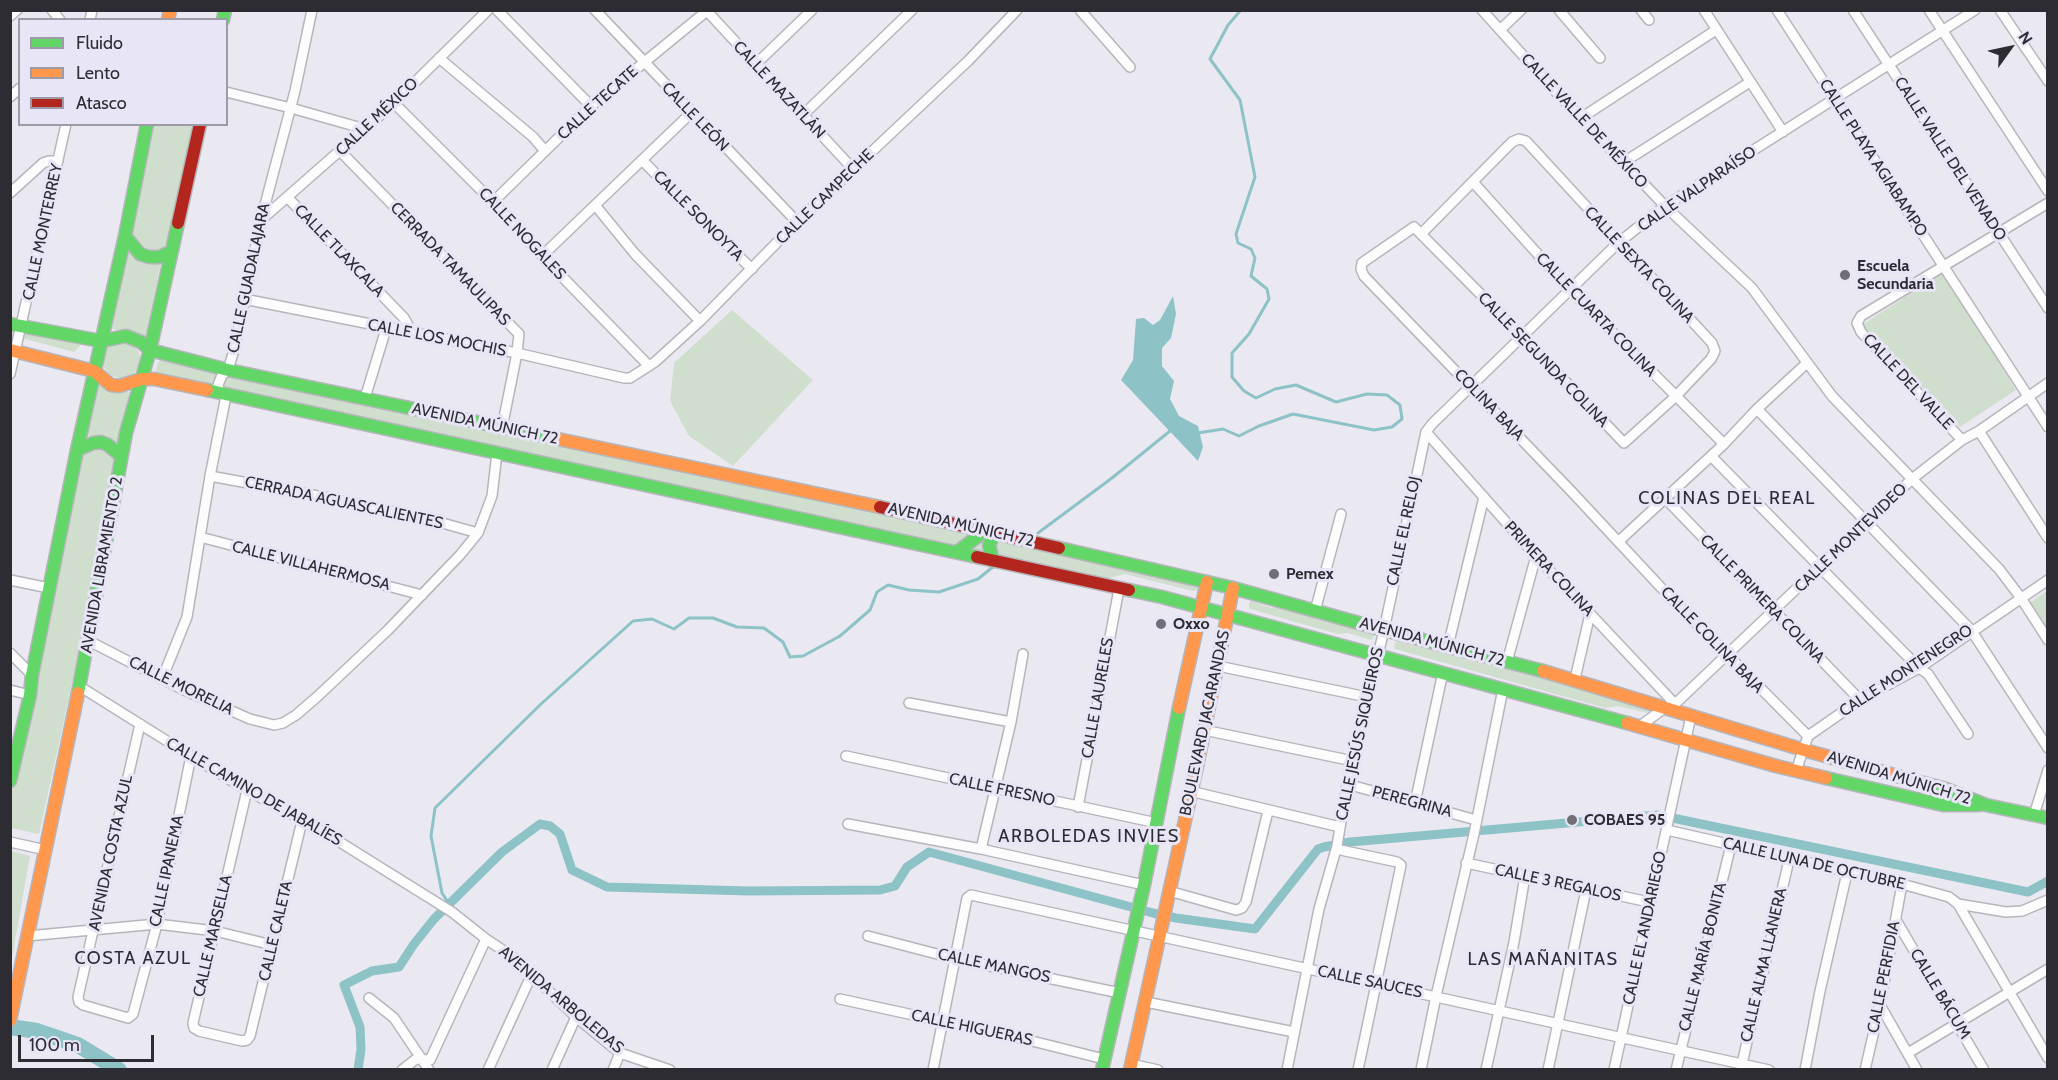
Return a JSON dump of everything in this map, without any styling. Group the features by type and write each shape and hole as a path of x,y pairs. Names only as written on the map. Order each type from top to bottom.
{"main road":[{"path":"11,781 30,695 32,675 77,450 125,236 147,126"},
{"name":"AVENIDA LIBRAMIENTO 2","path":"12,1014 89,641 121,456 150,351 200,126"},
{"path":"125,236 140,254 149,257 160,256 171,250"},
{"name":"AVENIDA MÚNICH 72","path":"16,325 101,341 126,336 141,342 150,351 228,370 990,532 1233,588 1670,706 1691,716 1804,750 1946,789 1986,805"},
{"name":"AVENIDA MÚNICH 72","path":"13,351 94,371 111,385 119,386 142,379 154,379 1119,588 1229,614 1377,654 1776,766 1944,805 1986,805"},
{"path":"77,450 101,442 121,456"},
{"path":"957,552 990,532"},
{"path":"990,532 989,545 993,561"},
{"name":"BOULEVARD JACARANDAS","path":"1103,1064 1144,885 1207,582"},
{"name":"BOULEVARD JACARANDAS","path":"1130,1067 1146,1002 1233,588"},
{"path":"1771,739 1776,766"},
{"path":"1986,805 2048,818"}],"street":[{"path":"10,16 17,10"},
{"name":"CALLE GUADALAJARA","path":"162,679 187,617 210,476 226,396 219,390 218,385 222,375 228,370 261,220 291,108 312,10"},
{"name":"CALLE MÉXICO","path":"261,220 394,103 488,10"},
{"path":"497,10 591,106"},
{"name":"CALLE LEÓN","path":"595,10 797,222"},
{"path":"755,65 812,10"},
{"path":"803,115 912,10"},
{"name":"CALLE CAMPECHE","path":"630,378 649,366 700,321 797,222 968,61 1017,10"},
{"path":"1080,10 1130,67"},
{"name":"CALLE VALLE DE MÉXICO","path":"1482,10 1665,206 1752,288 1843,409 1999,569 2048,640"},
{"path":"1500,30 1521,10"},
{"path":"1559,10 1600,58"},
{"path":"1641,10 1649,20"},
{"path":"1704,10 1783,132"},
{"name":"CALLE PLAYA AGIABAMPO","path":"1777,10 2048,427"},
{"name":"CALLE VALLE DEL VENADO","path":"1853,10 2048,308"},
{"path":"1929,10 2048,191"},
{"name":"CALLE VALPARAÍSO","path":"1426,432 1618,243 1665,206 1975,10"},
{"path":"2000,10 2048,81"},
{"name":"CALLE TECATE","path":"493,202 591,106 707,11"},
{"name":"CALLE MAZATLÁN","path":"707,11 853,169"},
{"path":"1581,118 1716,30"},
{"path":"439,58 533,137 545,151"},
{"path":"1624,162 1750,82"},
{"path":"228,92 365,129"},
{"name":"CALLE NOGALES","path":"394,103 493,202 649,366"},
{"name":"CALLE SONOYTA","path":"691,113 642,160 752,269"},
{"name":"CALLE MONTERREY","path":"10,374 16,325 66,126"},
{"name":"CALLE SEXTA COLINA","path":"1473,182 1512,142 1519,139 1526,141 1712,344 1715,351 1711,359 1676,397"},
{"name":"CERRADA TAMAULIPAS","path":"340,151 519,334 518,353 502,428"},
{"path":"10,193 43,163 50,160 58,161"},
{"path":"542,256 642,160"},
{"path":"1417,230 1473,182"},
{"name":"CALLE CUARTA COLINA","path":"1473,182 1570,290 1724,444"},
{"name":"CALLE TLAXCALA","path":"288,198 404,318 408,325 407,333"},
{"path":"1943,265 2048,203"},
{"path":"595,205 635,254 700,321"},
{"name":"COLINA BAJA","path":"1417,230 1362,263 1361,269 1364,276 1618,541"},
{"name":"CALLE SEGUNDA COLINA","path":"1417,230 1523,336 1623,443 1676,397"},
{"name":"CALLE DEL VALLE","path":"1943,265 1861,316 1857,323 1861,332 1962,440"},
{"name":"CALLE LOS MOCHIS","path":"244,299 407,333 518,353 630,378"},
{"path":"365,398 386,328"},
{"path":"1618,541 1724,444 1807,363"},
{"name":"CALLE MONTEVIDEO","path":"1640,726 1670,706 1726,656 1912,479 1962,440 1979,431 2048,383"},
{"path":"1757,410 1971,630 2048,748"},
{"path":"1979,431 2048,538"},
{"name":"PRIMERA COLINA","path":"1426,432 1670,706"},
{"name":"CALLE EL RELOJ","path":"1384,630 1426,432"},
{"path":"422,595 478,533 492,496 497,453"},
{"path":"1711,456 1919,668 1928,674 1968,734"},
{"name":"CERRADA AGUASCALIENTES","path":"210,476 334,499 428,519 478,533"},
{"path":"1448,646 1484,497"},
{"name":"CALLE PRIMERA COLINA","path":"1665,498 1860,700"},
{"path":"1315,611 1341,514"},
{"name":"CALLE VILLAHERMOSA","path":"200,537 422,595"},
{"name":"CALLE COLINA BAJA","path":"1618,541 1726,656 1808,736"},
{"path":"1507,662 1536,556"},
{"path":"10,580 49,588"},
{"name":"CALLE MONTENEGRO","path":"1808,736 1860,700 1919,668 1971,630 2048,580"},
{"name":"CALLE LAURELES","path":"1078,807 1119,588"},
{"name":"CALLE MORELIA","path":"89,641 162,679 250,719 274,725 283,723 296,715 318,696 422,595"},
{"path":"1575,679 1590,614"},
{"name":"CALLE JESÚS SIQUEIROS","path":"1287,1070 1319,909 1337,845 1347,784 1384,630"},
{"path":"10,653 32,675"},
{"path":"981,849 1011,722 1023,654"},
{"path":"1218,666 1367,697"},
{"path":"1415,802 1443,672"},
{"name":"CALLE CAMINO DE JABALÍES","path":"79,686 247,790 322,831 428,897"},
{"path":"1421,1070 1503,689"},
{"path":"10,690 30,695"},
{"path":"909,703 1011,722"},
{"name":"CALLE EL ANDARIEGO","path":"1614,1070 1691,716"},
{"name":"AVENIDA COSTA AZUL","path":"128,1018 83,1005 79,1002 78,997 95,931 140,724"},
{"path":"1204,730 1353,761"},
{"path":"1796,771 1808,736"},
{"name":"CALLE IPANEMA","path":"128,1018 133,1014 157,924 191,756"},
{"name":"CALLE FRESNO","path":"846,756 1157,823"},
{"path":"2034,815 2048,770"},
{"name":"PEREGRINA","path":"1347,784 1415,802 1475,827"},
{"name":"CALLE MARSELLA","path":"247,790 193,1023 194,1028 199,1031 247,1041"},
{"path":"1190,791 1340,827"},
{"path":"1169,891 1236,909 1242,908 1246,902 1268,811"},
{"name":"CALLE CALETA","path":"247,1041 302,821"},
{"name":"CALLE LUNA DE OCTUBRE","path":"1669,821 1731,845 1788,860 1902,884 1949,897 1958,904 2006,912 2022,911 2048,900"},
{"path":"848,824 981,849 1144,885"},
{"path":"10,842 46,850"},
{"path":"1337,845 1401,865 1358,1070"},
{"name":"CALLE MARÍA BONITA","path":"1676,1070 1731,845"},
{"name":"CALLE ALMA LLANERA","path":"1741,1066 1788,860"},
{"name":"CALLE 3 REGALOS","path":"1466,863 1649,902"},
{"path":"1805,1070 1846,873"},
{"path":"1486,1070 1500,1010 1525,876"},
{"name":"CALLE PERFIDIA","path":"1865,1070 1880,1005 1902,884"},
{"path":"1548,1070 1586,890"},
{"name":"CALLE SAUCES","path":"956,959 967,898 971,895 1559,1023 1741,1066 1769,1070"},
{"name":"AVENIDA ARBOLEDAS","path":"428,897 513,957 576,1017 620,1053 670,1070"},
{"path":"1958,904 2048,1058"},
{"name":"CALLE BÁCUM","path":"1896,920 1984,1070"},
{"path":"27,936 157,924 215,932 272,945"},
{"name":"CALLE MANGOS","path":"868,936 956,959 1120,993"},
{"path":"402,1070 416,1059 430,1060 486,939"},
{"path":"933,1070 956,959"},
{"path":"1908,1053 2048,969"},
{"path":"488,1070 532,974"},
{"path":"369,998 394,1018 429,1070"},
{"name":"CALLE HIGUERAS","path":"840,999 1032,1041 1103,1064"},
{"path":"1146,1002 1294,1032"},
{"path":"1880,1005 1917,1070"},
{"path":"552,1070 576,1017"},
{"path":"613,1070 620,1053"},
{"path":"1130,1067 1158,1070"}],"green space":[{"path":"150,126 192,126 171,239 157,251 147,249 134,239 130,226"},
{"path":"126,252 161,262 145,339 109,328"},
{"path":"1943,272 2016,390 1960,427 1862,325"},
{"path":"732,310 813,380 733,466 689,436 670,401 674,363"},
{"path":"10,323 77,339 80,346 74,352 11,335"},
{"path":"121,340 134,346 140,359 134,372 121,378 108,372 102,359 108,346"},
{"path":"163,359 1195,582 1199,587 1198,590 1193,591 1125,574 1106,579 155,373 158,362"},
{"path":"97,382 131,393 118,444 106,435 82,437"},
{"path":"103,445 115,460 108,507 39,834 11,828 11,794 21,733 77,460 91,448"},
{"path":"2047,591 2047,631 2029,603"},
{"path":"1252,601 1272,608 1278,606 1375,631 1375,635 1371,640 1348,633 1337,634 1249,608 1249,603"},
{"path":"1396,641 1418,647 1433,646 1655,706 1648,713 1617,706 1605,708 1395,649"},
{"path":"10,851 30,856 11,963"}],"water":[{"path":"1173,296 1176,314 1171,338 1162,348 1162,366 1174,381 1170,399 1179,416 1198,426 1203,447 1198,461 1121,380 1133,360 1136,319 1144,318 1153,325 1160,320"}],"waterway":[{"path":"1198,433 1223,429 1239,436 1293,414 1374,430 1392,427 1402,419 1400,405 1387,395 1367,394 1336,402 1296,385 1275,389 1256,398 1244,391 1232,377 1232,353 1249,334 1269,299 1267,289 1251,276 1255,258 1251,249 1238,243 1236,234 1255,177 1240,100 1210,59 1228,25 1241,10"},
{"path":"1038,533 1170,431 1174,431"},
{"path":"449,904 442,893 431,836 435,808 541,704 633,621 652,619 674,629 689,618 713,618 737,627 764,628 783,642 790,657 803,656 840,636 870,610 877,592 888,585 909,590 939,592 978,579 994,566"},
{"path":"358,1070 361,1049 360,1027 344,985 372,971 399,967 434,919 502,852 540,824 550,826 560,834 572,870 607,887 749,891 880,890 895,886 907,867 929,852 1153,913 1255,929 1318,849 1324,847 1350,842 1658,815 2028,892 2048,881"},
{"path":"10,1027 37,1031 78,1045 119,1070"}],"traffic: fast":[{"path":"223,18 225,10"},
{"path":"10,781 30,695 32,675 77,450 125,236 147,126"},
{"path":"78,693 126,433 150,350 178,223"},
{"path":"125,236 140,254 149,257 160,257 172,251"},
{"path":"10,324 101,341 126,336 141,342 150,350 228,370 553,438"},
{"path":"207,390 977,557"},
{"path":"77,450 101,442 121,456"},
{"path":"957,552 985,531"},
{"path":"993,561 989,545 995,533"},
{"path":"1059,548 1233,588 1543,671"},
{"path":"1129,590 1627,723"},
{"path":"1102,1070 1144,885 1179,708"},
{"path":"1901,777 1946,789 1986,805 2048,818"},
{"path":"1826,778 1943,805 1979,805"}],"traffic: slow":[{"path":"168,18 170,10"},
{"path":"10,350 94,371 111,385 119,386 142,379 154,379 207,390"},
{"path":"553,438 880,507"},
{"path":"1179,708 1207,582"},
{"path":"1130,1070 1197,766 1233,588"},
{"path":"1543,671 1901,777"},
{"path":"10,1020 78,693"},
{"path":"1627,723 1826,778"}],"traffic: jam":[{"path":"178,223 200,126"},
{"path":"880,507 1059,548"},
{"path":"977,557 1129,590"}],"place":[{"name":"Escuela Secundaria","path":"1845,275"},
{"name":"Pemex","path":"1274,574"},
{"name":"Oxxo","path":"1161,624"},
{"name":"COBAES 95","path":"1572,820"}],"district":[{"name":"COLINAS DEL REAL","path":"1727,499"},
{"name":"ARBOLEDAS INVIES","path":"1089,837"},
{"name":"COSTA AZUL","path":"133,959"},
{"name":"LAS MAÑANITAS","path":"1543,960"}]}
